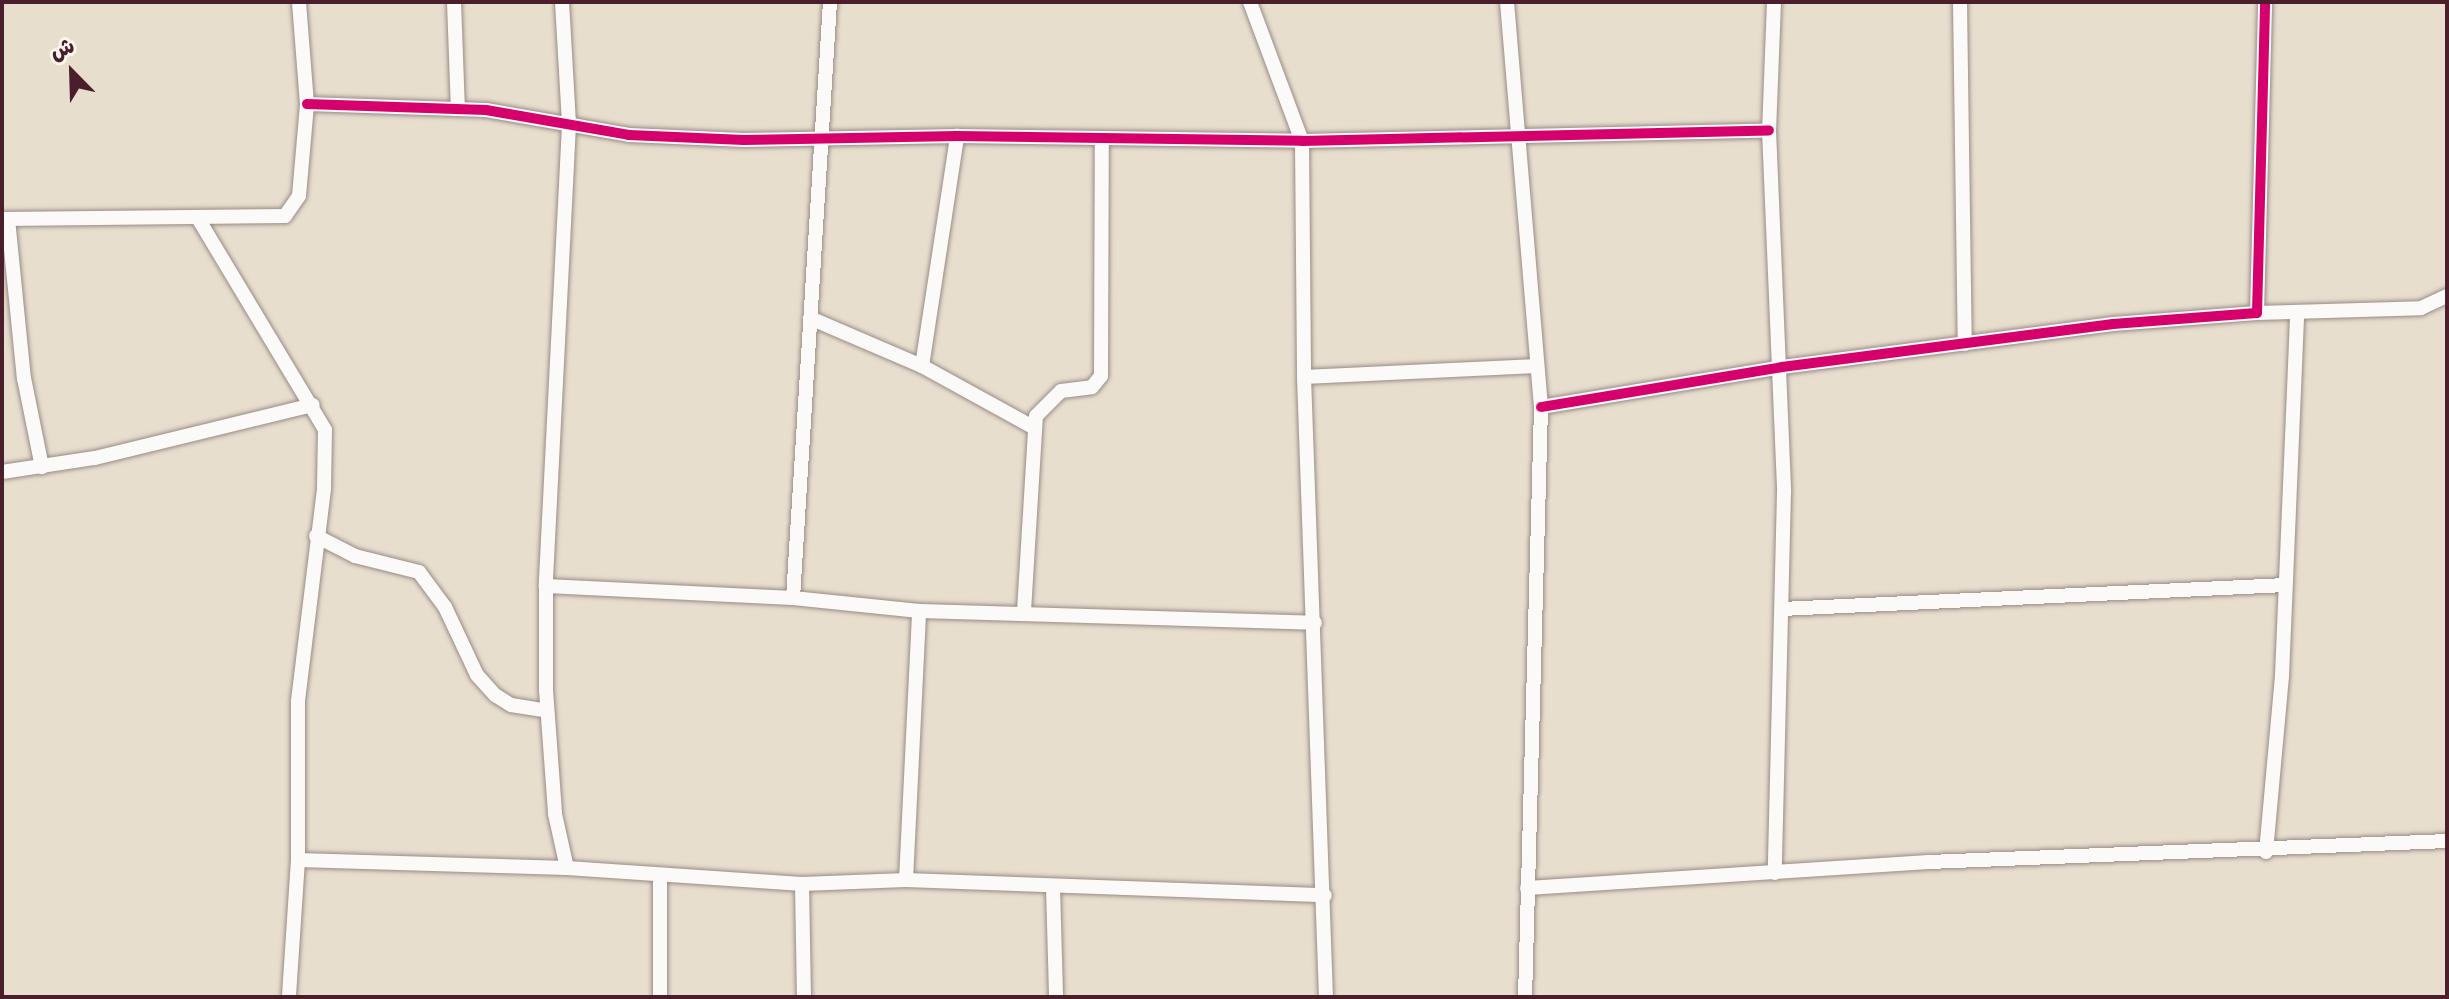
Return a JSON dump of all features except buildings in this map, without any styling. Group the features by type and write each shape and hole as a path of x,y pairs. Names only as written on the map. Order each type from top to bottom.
{"street":[{"path":"42,467 24,378 5,219 278,219 290,212 299,196 307,104 299,2"},
{"path":"454,2 458,109"},
{"path":"562,2 569,125 546,586 547,711 555,814 567,868"},
{"path":"793,598 830,2"},
{"path":"1250,2 1302,141 1304,377 1325,895 1326,997"},
{"path":"1507,2 1541,407 1525,997"},
{"path":"1774,2 1769,130 1782,367 1782,609 1775,873"},
{"path":"1960,2 1965,344"},
{"path":"2257,313 2258,92 2265,2"},
{"path":"307,104 458,109 661,138 957,136 1302,141 1769,130"},
{"path":"922,366 957,136"},
{"path":"1024,611 1033,427 1040,409 1055,395 1092,387 1101,376 1102,138"},
{"path":"199,220 313,405 327,450 298,702 298,860 289,997"},
{"path":"1541,407 1782,367 1965,344 2257,313 2421,308 2447,296"},
{"path":"2266,852 2285,585 2297,312"},
{"path":"810,318 922,366 1033,427"},
{"path":"1304,377 1537,366"},
{"path":"2,472 42,467 313,405"},
{"path":"316,536 355,556 419,572 445,607 477,675 495,695 511,705 547,711"},
{"path":"1782,609 2285,585"},
{"path":"546,586 793,598 919,611 1024,611 1315,623"},
{"path":"906,880 919,611"},
{"path":"1527,888 1929,862 2266,852 2447,841"},
{"path":"298,860 567,868 802,884 906,880 1325,895"},
{"path":"660,876 660,997"},
{"path":"802,884 804,997"},
{"path":"1053,887 1056,997"}],"cycle path":[{"path":"1541,407 1782,367 2113,324 2257,313 2265,2"},
{"path":"307,104 486,110 629,135 744,140 957,136 1302,141 1769,130"}]}
